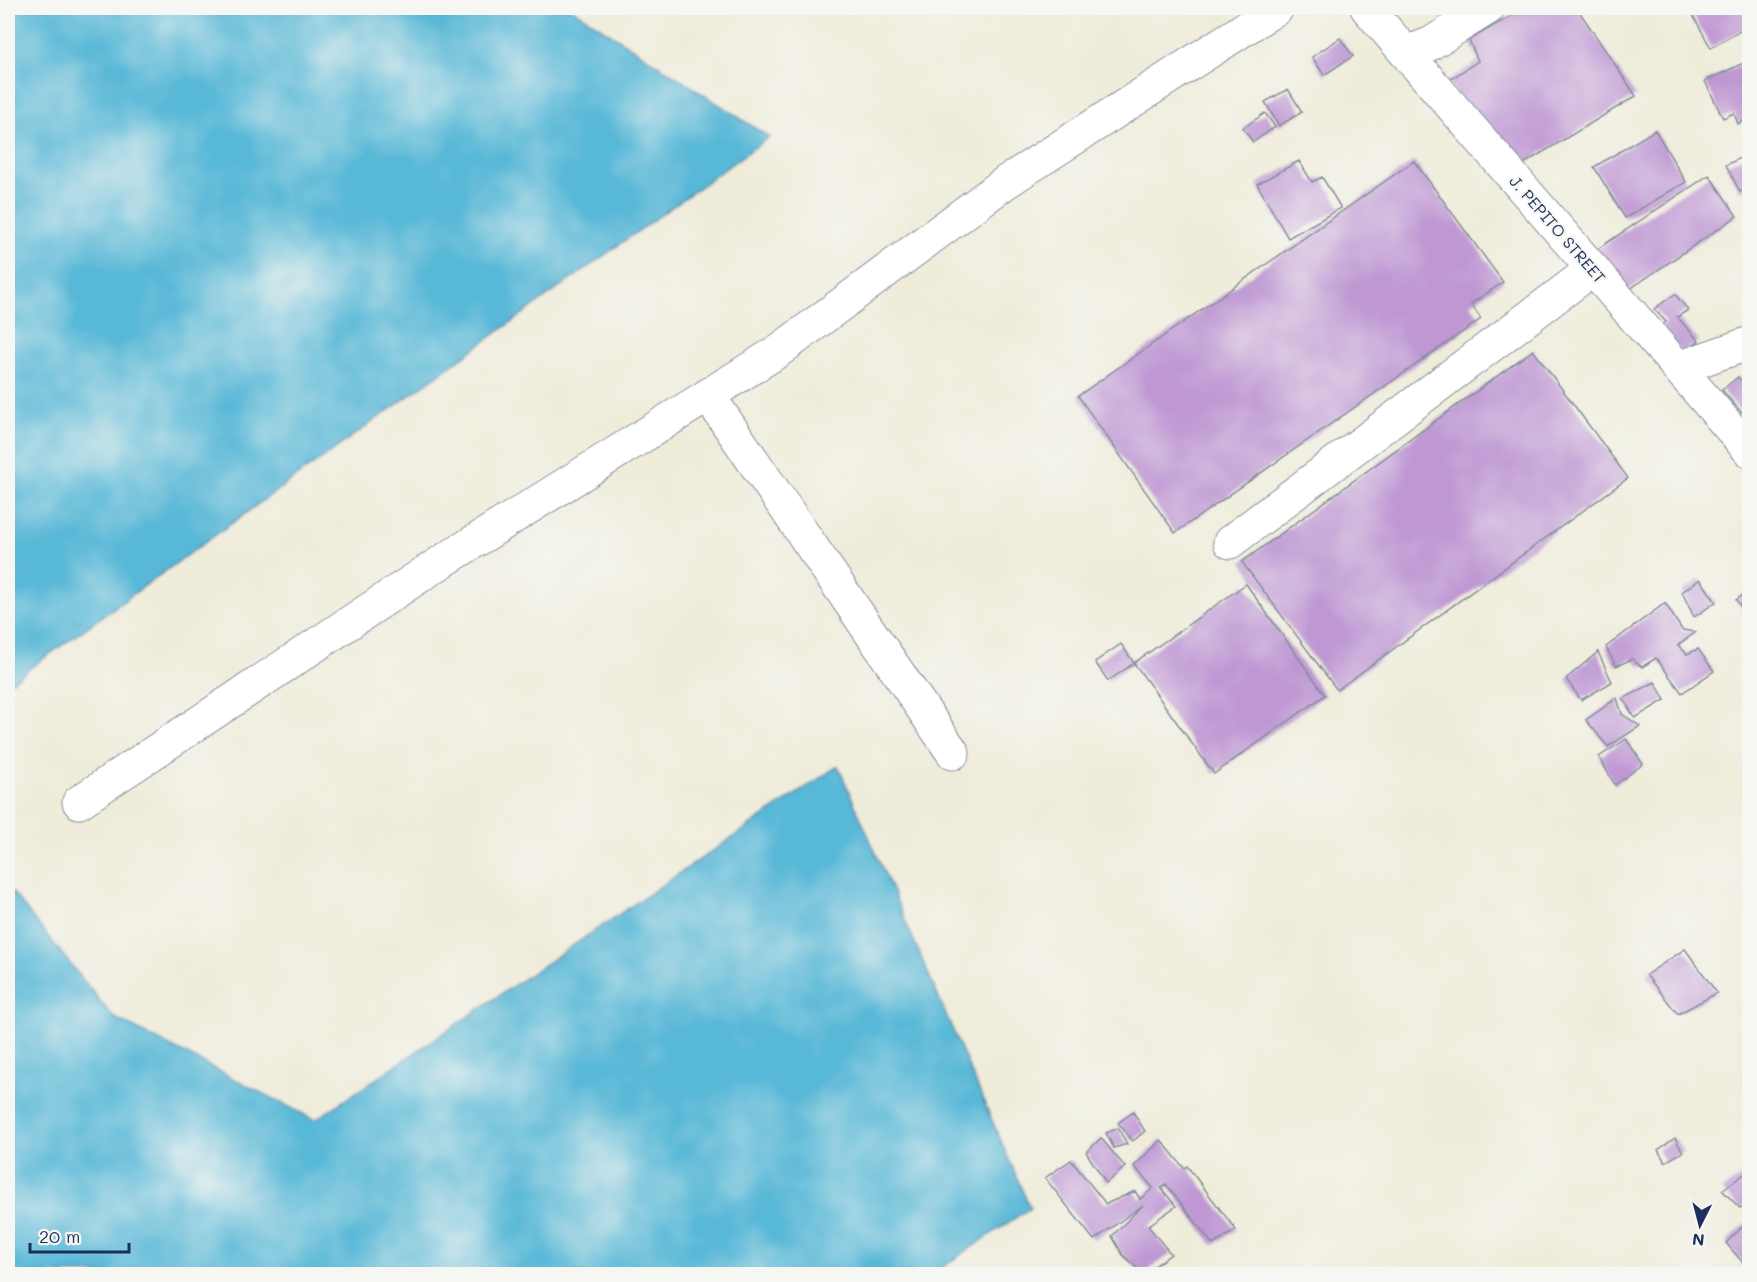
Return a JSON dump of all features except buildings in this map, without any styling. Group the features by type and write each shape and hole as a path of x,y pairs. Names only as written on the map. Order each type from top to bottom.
{"street":[{"path":"79,802 432,568 777,352 1006,182 1277,8"},
{"name":"J. PEPITO STREET","path":"1367,8 1749,451"},
{"path":"1406,53 1430,44 1488,8"},
{"path":"1230,542 1593,269"},
{"path":"1678,368 1749,343"},
{"path":"708,395 953,753"}],"water":[{"path":"8,8 571,8 769,137 8,684"},
{"path":"838,766 1030,1208 932,1274 8,1274 8,887 113,1017 315,1120"}]}
